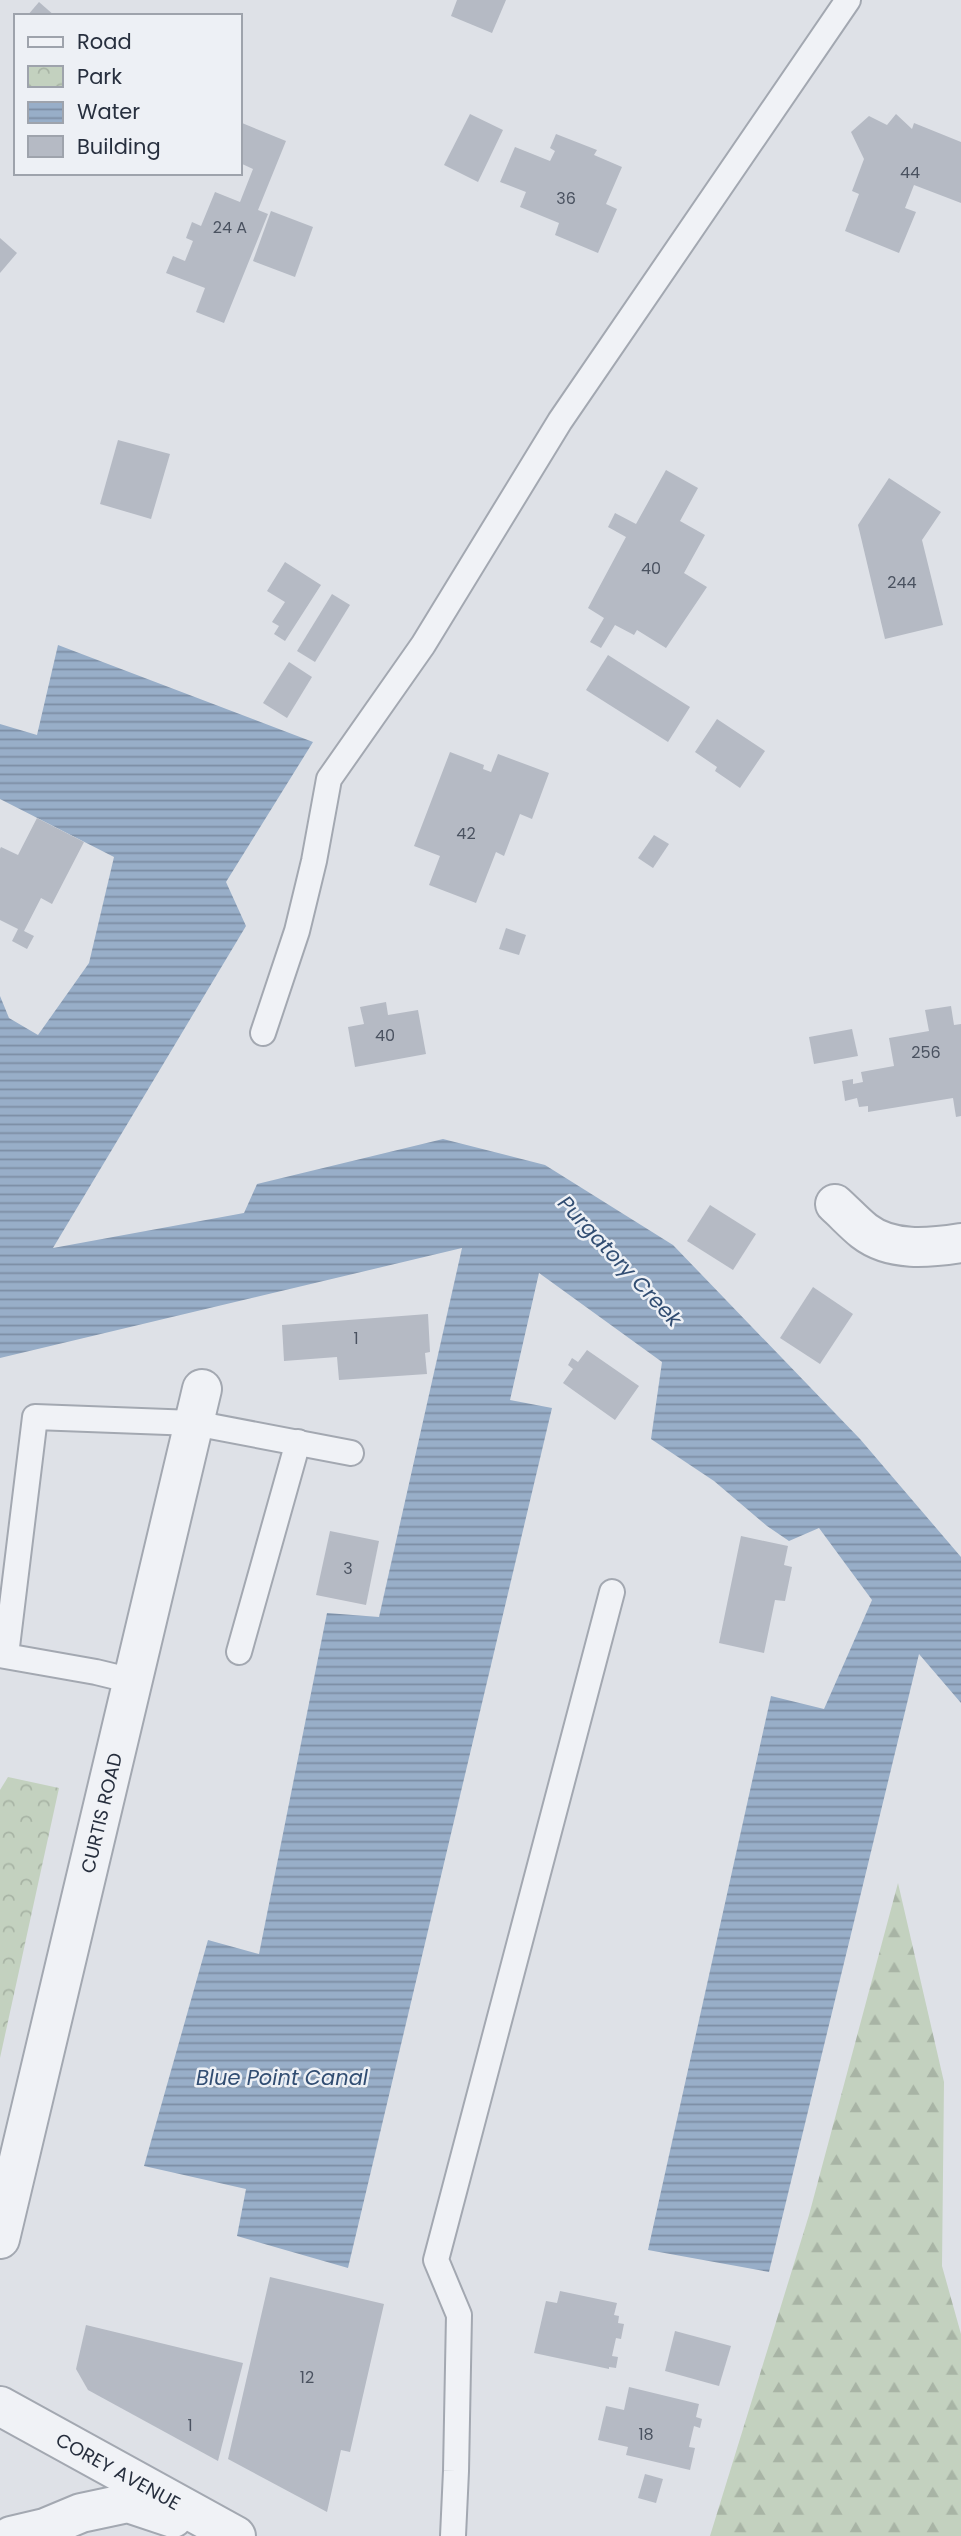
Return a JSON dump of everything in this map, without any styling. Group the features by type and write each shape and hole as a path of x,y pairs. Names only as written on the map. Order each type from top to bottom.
{"street":[{"path":"835,1204 866,1233 895,1245 931,1248 961,1243"},
{"name":"CURTIS ROAD","path":"0,2239 198,1406"},
{"name":"COREY AVENUE","path":"0,2406 236,2536"},
{"path":"11,2536 45,2528 81,2513 128,2503 226,2536"}],"lane":[{"path":"262,1032 297,931 314,861 329,779 423,645 560,421 848,0"},
{"path":"133,1681 3,1655 35,1417 198,1406 298,1442 351,1453"},
{"path":"239,1652 298,1442"},
{"path":"453,2536 459,2315 436,2260 612,1592"}],"green space":[{"path":"8,1777 59,1788 0,2058 0,1790"},
{"path":"898,1883 944,2082 942,2266 961,2334 961,2536 710,2536 809,2215"}],"water":[{"name":"Blue Point Canal","path":"58,645 313,742 226,882 246,926 53,1248 244,1213 257,1184 443,1139 545,1165 673,1245 860,1439 961,1557 961,1703 919,1654 769,2272 648,2250 771,1696 824,1709 872,1600 819,1528 789,1541 714,1481 651,1439 662,1362 539,1273 510,1400 552,1408 348,2268 237,2236 246,2189 144,2166 208,1940 259,1954 327,1613 379,1617 462,1248 0,1358 0,996 9,1018 38,1035 89,963 114,857 0,799 0,724 37,735"}],"building":[{"path":"457,0 506,0 492,33 451,16"},
{"path":"39,2 53,14 29,14"},
{"path":"470,114 503,130 478,182 444,165"},
{"path":"896,114 912,129 914,123 961,142 961,203 914,185 905,208 916,212 899,253 845,231 859,194 852,191 864,159 851,132 869,116 887,125"},
{"path":"242,123 286,141 258,210 268,214 224,323 196,312 205,288 166,273 173,256 185,261 193,241 186,238 192,222 201,226 215,192 240,202 253,169 242,164"},
{"path":"556,134 597,150 594,155 622,167 606,204 617,209 598,253 555,235 559,223 520,207 526,192 500,182 515,147 550,161 555,151 550,148"},
{"path":"271,211 313,227 295,277 253,261"},
{"path":"0,238 17,253 0,273"},
{"path":"118,440 170,454 151,519 100,504"},
{"path":"666,470 698,488 680,521 705,535 684,573 707,587 666,648 637,630 634,635 615,625 601,648 590,642 604,618 588,608 626,537 608,527 615,513 636,524"},
{"path":"889,478 941,512 922,540 943,625 885,639 858,525"},
{"path":"285,562 321,585 285,641 274,634 279,626 272,622 285,602 267,591"},
{"path":"332,594 350,605 315,662 297,651"},
{"path":"608,655 690,707 668,742 586,690"},
{"path":"289,662 312,677 287,718 263,703"},
{"path":"717,719 765,751 740,788 715,771 717,767 695,752"},
{"path":"450,752 484,765 483,769 491,772 498,754 549,773 532,819 520,814 504,856 496,852 476,903 429,885 440,856 414,846"},
{"path":"37,818 84,842 52,904 41,898 24,931 34,936 27,949 12,941 18,929 0,920 0,849 1,847 18,855"},
{"path":"654,835 669,844 653,868 638,858"},
{"path":"506,928 526,935 519,955 499,949"},
{"path":"386,1002 388,1015 418,1010 426,1054 355,1067 348,1027 364,1024 360,1007"},
{"path":"951,1006 954,1025 961,1024 961,1116 956,1117 953,1098 868,1112 868,1106 859,1107 857,1098 845,1101 842,1081 853,1079 853,1084 863,1082 861,1072 894,1066 889,1038 929,1031 925,1010"},
{"path":"852,1029 858,1056 814,1064 809,1037"},
{"path":"710,1205 756,1234 733,1270 687,1241"},
{"path":"813,1287 853,1314 820,1364 780,1338"},
{"path":"428,1314 430,1352 425,1353 427,1374 339,1380 337,1357 284,1361 282,1325"},
{"path":"587,1350 639,1386 615,1420 563,1383 573,1369 568,1365 572,1358 578,1362"},
{"path":"330,1531 379,1541 366,1605 316,1595"},
{"path":"741,1536 788,1546 784,1565 792,1567 785,1601 775,1600 764,1653 719,1643"},
{"path":"270,2277 384,2304 350,2452 341,2450 327,2512 228,2459"},
{"path":"560,2291 617,2303 614,2315 619,2316 618,2323 624,2324 621,2339 616,2338 612,2356 618,2357 616,2368 609,2369 534,2353 546,2301 557,2303"},
{"path":"86,2325 243,2363 218,2461 88,2390 76,2369"},
{"path":"675,2331 731,2346 719,2386 665,2371"},
{"path":"629,2387 699,2404 696,2417 702,2419 700,2428 694,2426 689,2447 695,2448 690,2470 626,2455 628,2447 598,2440 606,2406 624,2410"},
{"path":"645,2474 663,2479 656,2503 638,2498"}],"water label":[{"name":"Purgatory Creek","path":"620,1261"}]}
